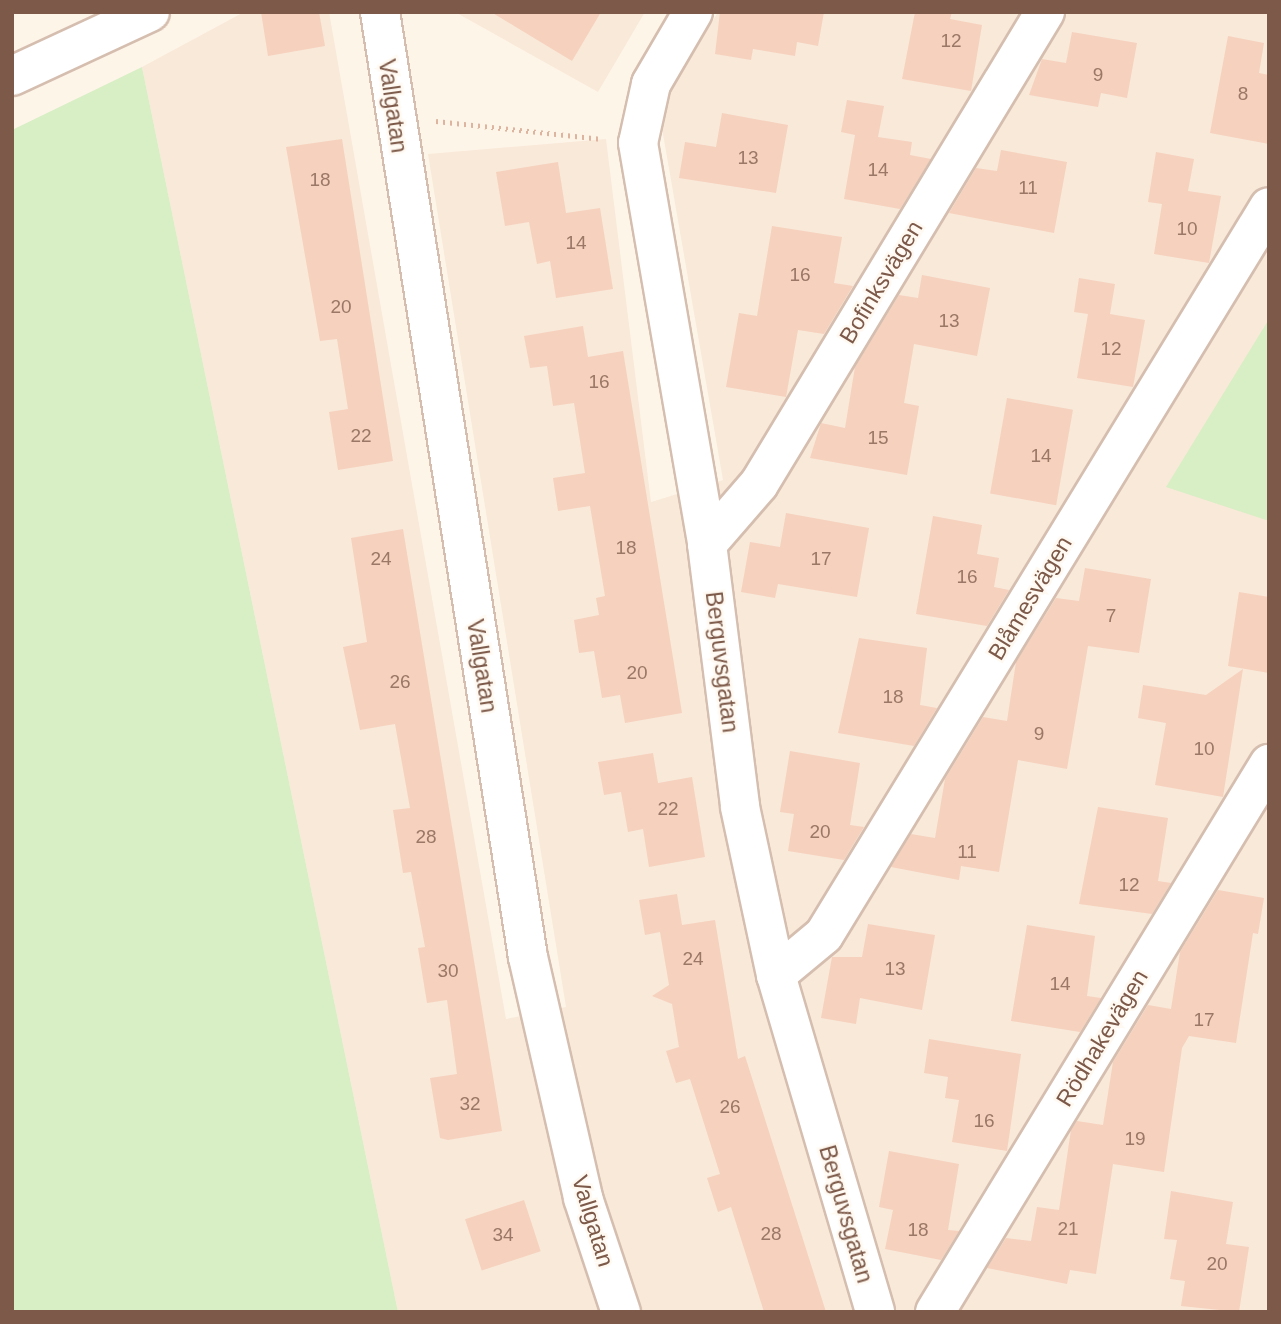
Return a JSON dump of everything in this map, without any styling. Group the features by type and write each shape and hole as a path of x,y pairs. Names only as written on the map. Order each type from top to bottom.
{"street":[{"path":"12,76 150,12"},
{"name":"Vallgatan","path":"380,12 394,117 528,957 583,1198 621,1312"},
{"name":"Berguvsgatan","path":"693,12 651,84 638,143 707,544 740,807 776,975 876,1312"},
{"name":"Bofinksvägen","path":"707,544 759,484 1045,12"},
{"name":"Blåmesvägen","path":"776,975 824,935 1269,207"},
{"name":"Rödhakevägen","path":"935,1312 1269,764"}],"path":[{"path":"394,117 638,143"}],"shaded area":[{"path":"244,12 329,12 506,1019 566,1007 428,154 606,139 651,502 723,480 659,111 718,12 1269,12 1269,1312 398,1312 142,67"},
{"path":"455,12 645,12 598,92"}],"green space":[{"path":"142,67 398,1312 12,1312 12,130"},
{"path":"1269,319 1269,521 1166,487"}],"building":[{"path":"261,12 319,12 325,46 268,56"},
{"path":"491,12 601,12 572,61"},
{"path":"720,12 824,12 818,46 797,42 795,56 753,49 751,60 715,54"},
{"path":"915,12 952,12 950,19 982,25 971,91 902,79"},
{"path":"1072,32 1137,43 1127,98 1101,93 1098,107 1029,95 1042,59 1066,63"},
{"path":"1228,36 1264,43 1259,73 1269,75 1269,144 1210,133"},
{"path":"847,100 884,106 878,137 912,142 910,155 931,159 900,209 844,199 855,135 841,132"},
{"path":"722,113 788,125 776,193 679,178 685,142 716,147"},
{"path":"342,139 393,461 338,470 329,412 348,409 337,339 320,341 286,147"},
{"path":"1001,150 1067,162 1054,233 949,213 976,168 997,171"},
{"path":"1156,152 1194,159 1188,191 1221,196 1209,263 1154,254 1162,204 1148,202"},
{"path":"558,162 566,213 600,208 613,289 556,298 550,261 537,264 529,222 505,226 496,172"},
{"path":"772,226 842,237 834,283 853,286 824,334 798,330 786,397 726,387 739,313 757,316"},
{"path":"922,275 990,288 977,356 914,344 904,403 919,406 907,475 810,458 821,423 845,428 855,367 899,295 918,298"},
{"path":"1079,278 1115,284 1110,314 1145,320 1133,387 1077,378 1088,314 1074,312"},
{"path":"583,326 588,357 623,351 682,713 625,723 620,695 602,698 594,651 579,653 574,620 599,615 596,598 605,596 590,506 558,511 553,478 585,473 574,403 553,406 547,366 530,368 524,336"},
{"path":"1007,398 1073,410 1056,505 990,494"},
{"path":"786,513 869,528 857,597 778,584 775,598 741,592 750,542 780,547"},
{"path":"933,516 982,525 977,554 999,558 994,587 1009,590 987,626 916,614"},
{"path":"403,529 502,1131 448,1140 440,1138 430,1078 457,1074 447,1000 427,1003 418,948 425,947 411,872 403,873 393,810 410,808 395,724 360,730 343,647 367,642 351,538"},
{"path":"1085,568 1151,579 1139,653 1088,646 1067,769 1018,760 999,872 961,866 959,880 891,867 911,834 935,838 945,779 983,717 1007,721 1016,662 1056,598 1079,601"},
{"path":"1239,592 1269,597 1269,673 1228,666"},
{"path":"859,638 927,648 920,705 937,708 914,746 838,733"},
{"path":"1243,669 1223,797 1155,785 1166,723 1138,718 1143,685 1206,695"},
{"path":"790,751 860,763 850,825 864,827 844,860 788,851 794,814 780,812"},
{"path":"653,753 658,783 692,777 705,857 649,867 643,829 628,832 621,792 604,795 598,762"},
{"path":"1098,807 1168,818 1158,881 1171,883 1152,914 1079,904"},
{"path":"1218,890 1264,898 1258,934 1253,933 1236,1043 1189,1036 1182,1048 1164,1172 1113,1164 1096,1274 1070,1270 1067,1284 987,1268 1006,1238 1031,1241 1037,1207 1059,1210 1071,1130 1077,1121 1103,1125 1113,1062 1148,1005 1171,1009 1180,952"},
{"path":"677,894 682,925 715,920 738,1059 745,1056 826,1312 764,1312 731,1207 718,1212 707,1178 720,1174 690,1079 676,1083 666,1051 679,1047 672,1004 652,996 669,985 660,932 645,935 639,900"},
{"path":"868,924 935,935 922,1010 860,998 856,1024 821,1018 832,957 862,957"},
{"path":"1027,925 1095,936 1087,996 1101,998 1080,1032 1011,1021"},
{"path":"929,1039 1021,1054 1007,1151 952,1142 959,1100 945,1098 948,1077 924,1073"},
{"path":"889,1151 959,1164 948,1230 959,1231 941,1260 885,1249 893,1210 879,1207"},
{"path":"1171,1191 1233,1202 1226,1244 1249,1247 1239,1312 1181,1306 1185,1281 1170,1279 1177,1240 1164,1239"},
{"path":"524,1200 541,1251 482,1271 465,1219"}]}
